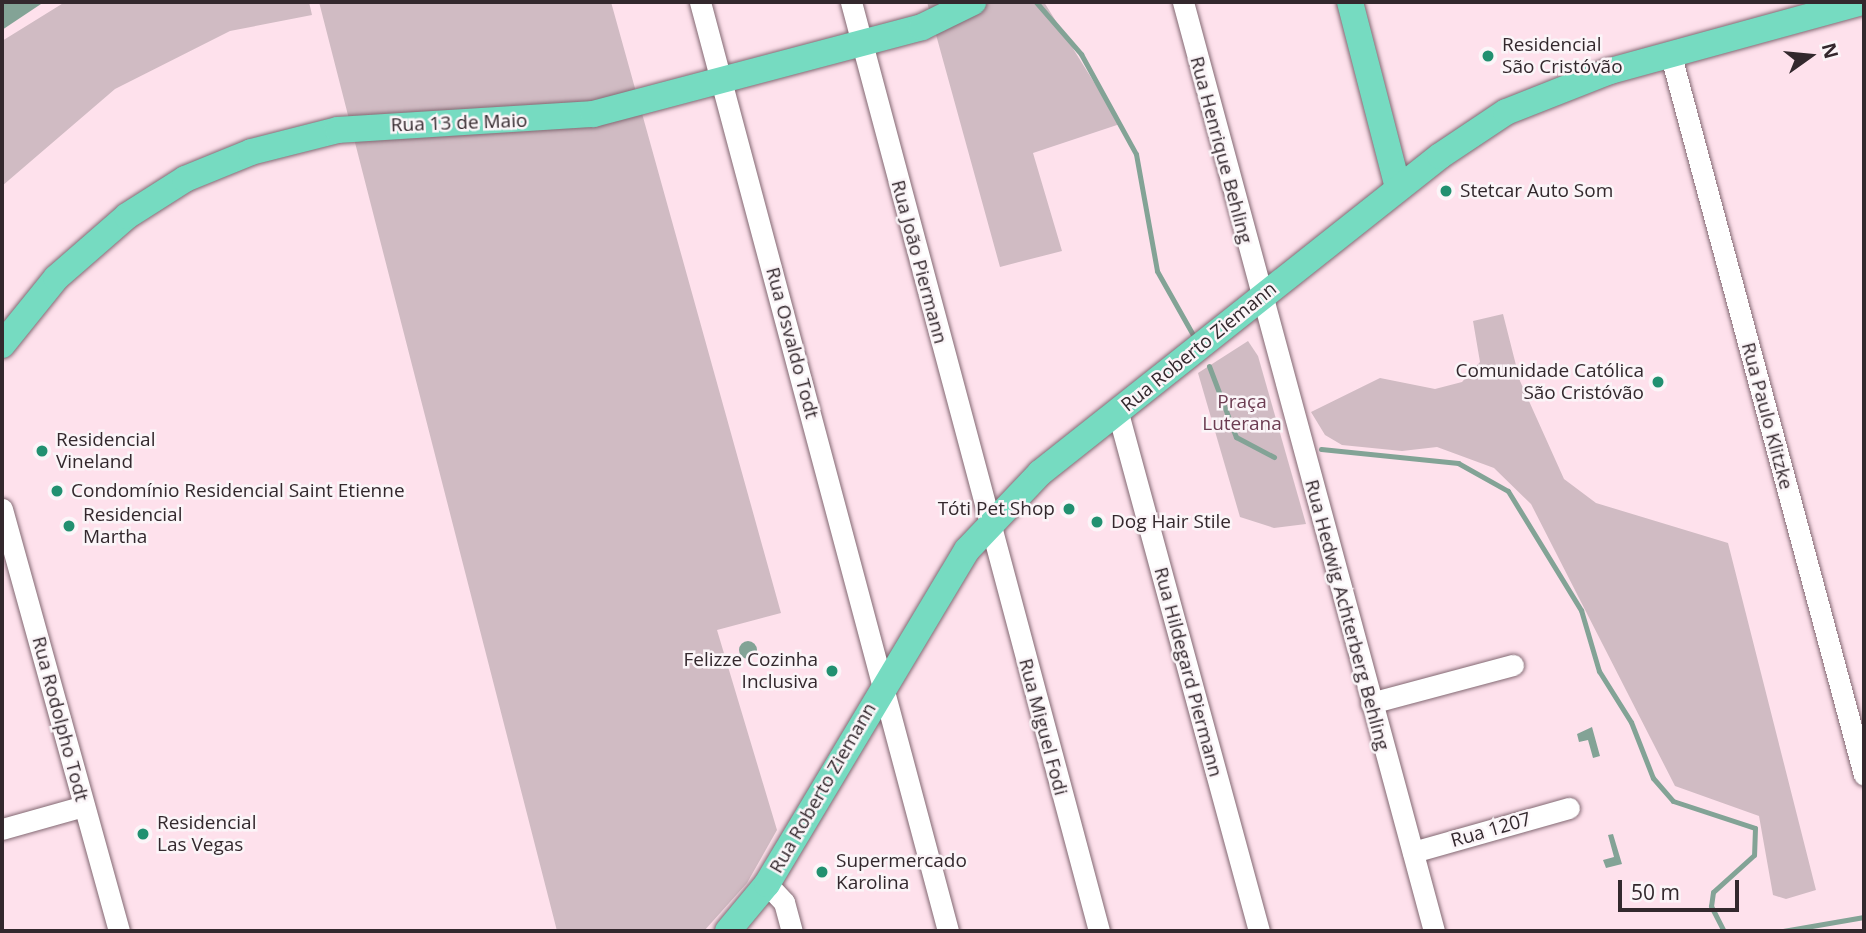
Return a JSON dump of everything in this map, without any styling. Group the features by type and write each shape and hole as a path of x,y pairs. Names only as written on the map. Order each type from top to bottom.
{"main road":[{"name":"Rua 13 de Maio","path":"2,345 45,290 107,231 169,187 241,155 338,130 575,117 937,22 973,2"},
{"path":"1350,2 1398,188"},
{"name":"Rua Roberto Ziemann","path":"728,931 767,884 884,685 988,523 1118,413 1398,188 1526,101 1671,56 1863,2"}],"street":[{"name":"Rua Osvaldo Todt","path":"700,2 948,931"},
{"name":"Rua João Piermann","path":"850,2 988,523"},
{"name":"Rua Henrique Behling","path":"1182,2 1260,298"},
{"name":"Rua Paulo Klitzke","path":"1671,56 1864,775"},
{"name":"Rua Hedwig Achterberg Behling","path":"1260,298 1434,931"},
{"name":"Rua Hildegard Piermann","path":"1118,413 1259,931"},
{"name":"Rua Rodolpho Todt","path":"2,509 118,931"},
{"name":"Rua Miguel Fodi","path":"988,523 1099,931"},
{"path":"1371,703 1513,664"},
{"path":"2,829 84,806"},
{"name":"Rua 1207","path":"1412,852 1569,808"},
{"path":"767,884 784,902 792,931"}],"green space":[{"path":"65,2 309,2 312,15 230,31 115,89 2,186 2,41"},
{"path":"319,2 611,2 781,613 717,630 777,830 747,883 704,931 557,931"},
{"path":"927,2 1044,2 1120,124 1033,153 1062,251 1000,267"},
{"path":"1503,314 1520,381 1564,479 1596,503 1728,543 1816,890 1786,899 1773,895 1759,816 1675,786 1531,504 1494,468 1437,447 1402,451 1342,445 1325,435 1311,412 1380,378 1435,389 1462,382 1480,362 1473,321"},
{"name":"Praça Luterana","path":"1248,341 1258,356 1306,524 1274,528 1240,517 1198,373"}],"shaded area":[{"path":"2,2 44,2 2,30"},
{"path":"748,641 754,644 757,650 754,656 748,659 742,656 739,650 742,644"},
{"path":"1592,727 1600,756 1593,758 1588,740 1579,742 1577,734"},
{"path":"1613,834 1622,864 1606,868 1603,860 1614,857 1608,835"}],"waterway":[{"path":"1036,2 1081,54 1136,154 1157,271 1193,335"},
{"path":"1209,366 1236,437 1274,457"},
{"path":"1321,449 1458,463 1508,491 1581,610 1599,671 1631,722 1653,778 1673,801 1755,828 1754,855 1713,892 1711,906 1724,931"},
{"path":"1783,931 1864,917"}],"place":[{"name":"Residencial São Cristóvão","path":"1488,56"},
{"name":"Stetcar Auto Som","path":"1446,191"},
{"name":"Comunidade Católica São Cristóvão","path":"1658,382"},
{"name":"Residencial Vineland","path":"42,451"},
{"name":"Condomínio Residencial Saint Etienne","path":"57,491"},
{"name":"Tóti Pet Shop","path":"1069,509"},
{"name":"Dog Hair Stile","path":"1097,522"},
{"name":"Residencial Martha","path":"69,526"},
{"name":"Felizze Cozinha Inclusiva","path":"832,671"},
{"name":"Residencial Las Vegas","path":"143,834"},
{"name":"Supermercado Karolina","path":"822,872"}]}
